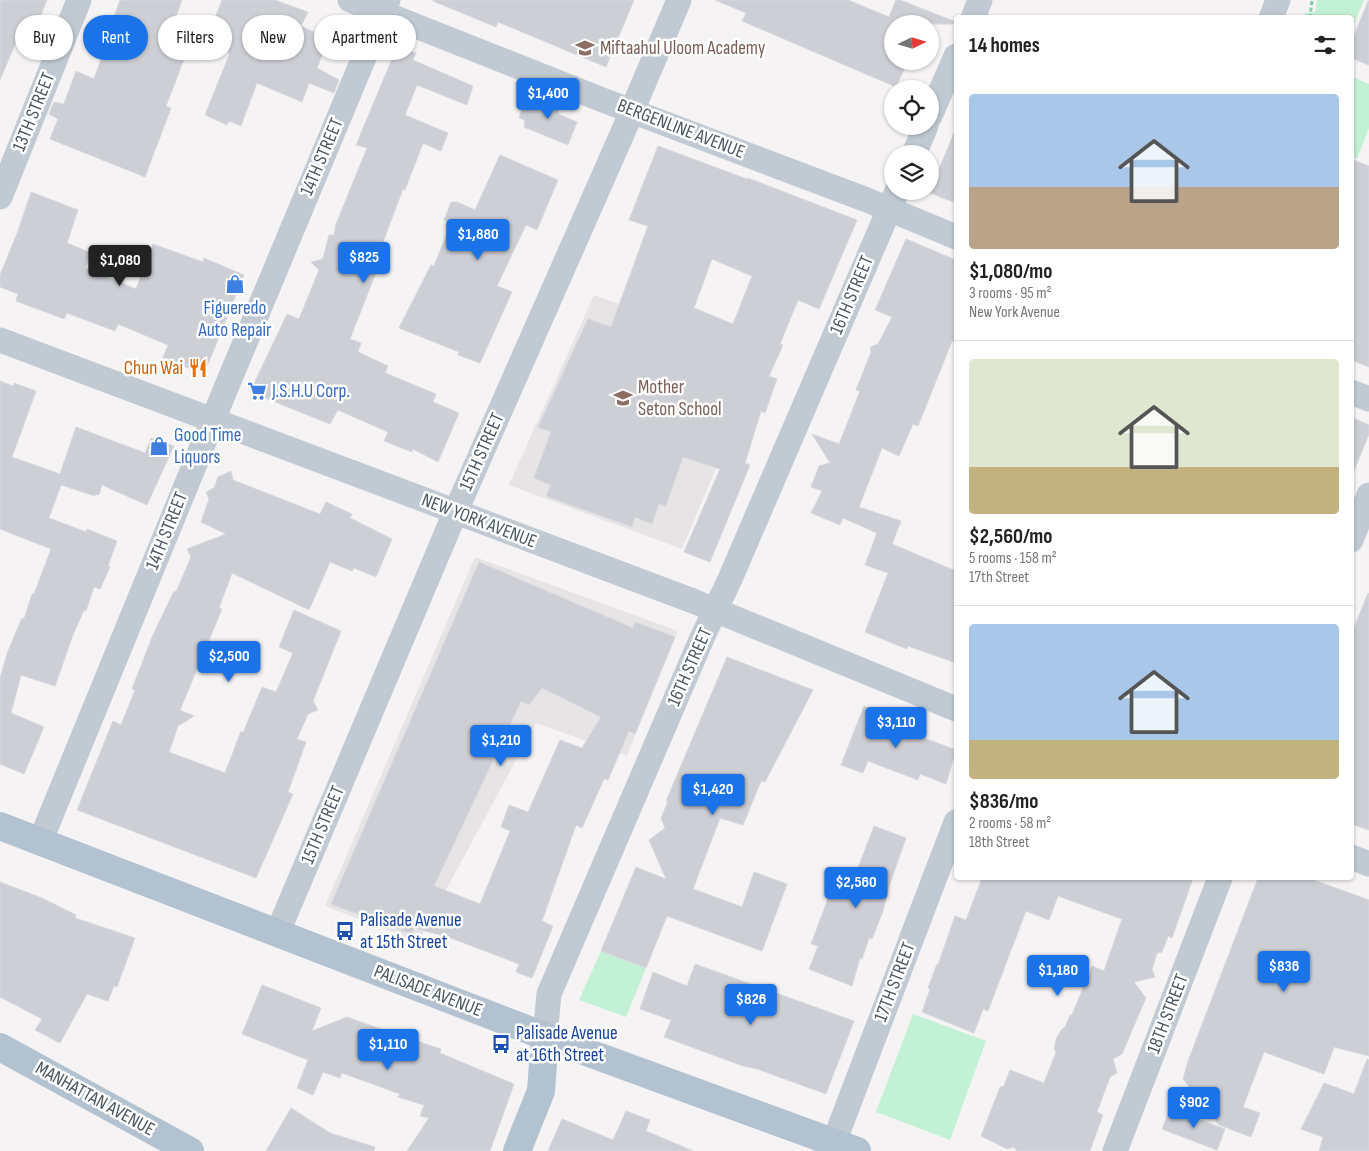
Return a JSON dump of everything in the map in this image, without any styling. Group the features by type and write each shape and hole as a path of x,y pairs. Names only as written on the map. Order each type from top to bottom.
{"main road":[{"name":"PALISADE AVENUE","path":"0,826 545,1036 846,1146"},
{"name":"16TH STREET","path":"516,1151 541,1091 545,1036"},
{"name":"MANHATTAN AVENUE","path":"0,1046 190,1151"}],"street":[{"name":"13TH STREET","path":"0,197 79,0"},
{"name":"BERGENLINE AVENUE","path":"350,0 385,7 632,110 884,197"},
{"name":"15TH STREET","path":"277,934 455,513 679,0"},
{"path":"974,15 980,0"},
{"path":"1272,15 1278,0"},
{"name":"14TH STREET","path":"40,842 385,7"},
{"path":"939,95 954,61"},
{"name":"BERGENLINE AVENUE","path":"893,200 954,236"},
{"name":"16TH STREET","path":"545,1036 549,994 893,200"},
{"name":"NEW YORK AVENUE","path":"0,340 715,610 954,708"},
{"path":"1354,393 1369,399"},
{"path":"1354,532 1369,495"},
{"name":"17TH STREET","path":"846,1146 954,828"},
{"path":"1354,858 1369,864"},
{"name":"18TH STREET","path":"1115,1151 1219,880"}],"path":[{"path":"1310,15 1312,0"}],"shaded area":[{"name":"Mother Seton School","path":"594,295 699,333 721,456 682,549 509,485"},
{"path":"475,557 678,631 627,756 536,723 418,942 325,906"}],"green space":[{"path":"1317,0 1364,0 1354,24 1354,15 1304,15 1305,13 1315,12"},
{"path":"1354,77 1369,84 1369,128 1357,159 1354,158"},
{"path":"601,951 646,968 626,1017 579,1000"},
{"path":"913,1014 986,1041 950,1140 876,1112"}],"building":[{"path":"0,0 47,0 41,15 15,15 15,45 0,80"},
{"path":"120,0 182,0 176,15 158,15 158,60 184,60 166,106 171,108 145,177 50,139 58,119 49,114 54,102 64,104 76,71 94,79 101,60 148,60 148,15 115,15"},
{"path":"222,0 275,0 308,12 304,20 304,15 242,15 242,60 304,60 304,27 314,32 314,60 320,60 317,68 339,80 334,93 309,83 302,102 257,83 241,126 229,121 227,125 205,115 227,60 232,60 232,15 216,15"},
{"name":"Miftaahul Uloom Academy","path":"433,0 634,0 606,67 498,22 496,27"},
{"path":"715,0 848,0 884,15 884,70 904,70 899,80 884,80 884,82 742,21 746,13"},
{"path":"896,0 938,15 890,15"},
{"path":"1369,1 1369,65 1354,59 1354,36"},
{"path":"939,15 954,21 954,24 939,24"},
{"path":"392,60 413,60 473,86 467,105 417,85 405,115 448,133 441,151 423,143 383,242 387,244 350,339 361,343 358,352 388,366 385,373 436,394 433,402 459,413 438,462 413,449 412,452 384,441 388,432 338,410 330,424 250,392 287,314 299,319 319,270 311,262 323,259 329,235 334,235 336,224 367,148 356,145"},
{"path":"550,95 561,99 558,114 577,122 568,145 524,127 525,120 519,118 525,101 543,108"},
{"path":"954,133 954,198 953,202 939,196 939,169"},
{"path":"658,146 857,220 819,309 798,300 780,344 783,345 769,376 777,379 765,413 761,411 745,463 750,465 710,562 684,552 720,469 683,457 666,506 659,504 652,524 635,517 632,527 546,496 551,485 534,478 551,432 538,427 588,319 611,327 648,226 629,220","holes":["712,259 752,276 733,324 694,308"]},
{"path":"500,155 558,180 537,230 526,225 497,286 512,292 480,363 458,355 459,352 399,328 431,265 434,266 451,223 444,220 451,202 457,202 475,210"},
{"path":"1354,160 1369,166 1369,367 1354,361"},
{"path":"31,192 78,210 67,243 91,253 85,268 136,289 153,244 203,262 204,258 244,275 204,374 163,358 168,345 118,324 115,331 67,313 64,319 16,301 18,294 0,287 0,275"},
{"path":"906,239 954,259 954,342 952,341 918,426 913,424 899,456 882,448 859,507 901,521 892,544 954,570 954,662 908,646 907,649 865,632 888,573 865,565 877,533 843,518 840,525 811,513 822,491 811,487 819,466 830,463 812,434 839,444 860,391 856,390 871,352 870,347 878,344 892,317 875,310"},
{"path":"0,381 13,386 14,383 36,391 12,457 60,474 76,427 145,453 151,438 174,446 147,505 102,485 99,495 95,494 95,496 61,485 49,518 86,532 87,529 117,541 108,566 110,567 100,589 94,587 86,611 84,610 73,635 55,686 21,675 11,713 44,727 24,774 0,764 0,678 8,651 22,618 24,619 32,594 34,594 51,549 0,529"},
{"path":"1354,418 1369,425 1369,434 1354,471"},
{"path":"231,471 233,480 320,514 326,502 352,514 350,518 392,539 376,577 354,568 352,571 330,562 309,610 232,573 219,608 222,609 180,710 194,716 178,726 169,752 225,773 241,731 243,733 262,687 276,692 293,653 279,647 294,610 341,631 313,701 318,710 308,714 297,739 306,742 288,792 293,794 256,878 77,810 113,721 121,725 135,690 132,689 152,637 174,591 176,592 191,557 187,549 226,534 201,522 209,499 206,492 214,488 218,477"},
{"path":"479,562 633,628 635,622 675,637 635,734 629,731 608,780 604,779 582,828 576,825 542,921 553,926 532,978 516,972 519,964 448,937 414,928 412,934 331,904","holes":["542,688 601,717 582,748 560,740 528,812 509,805 501,827 510,831 480,904 434,886 521,701 529,705"]},
{"path":"1368,593 1369,830 1354,825 1354,628"},
{"path":"727,657 813,690 765,782 761,781 743,825 720,818 693,889 742,907 754,872 787,884 762,951 667,916 646,968 601,951 636,867 666,879 649,840 665,828 661,818 668,801 666,801"},
{"path":"864,706 873,710 881,709 883,714 908,723 905,731 954,749 954,757 946,784 920,774 918,780 868,761 863,773 841,765"},
{"path":"874,826 906,838 886,895 883,911 872,939 869,938 862,959 860,958 852,986 809,969 818,946 811,944 839,869 855,876"},
{"path":"981,880 1192,880 1172,938 1168,936 1162,952 1157,953 1152,969 1155,977 1134,982 1146,998 1122,1054 1113,1059 1117,1073 1110,1077 1097,1112 1103,1115 1090,1151 1017,1151 1014,1147 1007,1149 981,1136 1000,1087 1004,1086 1010,1070 1044,1083 1056,1052 1054,1049 1056,1039 1065,1027 1070,1015 1072,1015 1092,966 1104,971 1122,919 1058,896 1049,920 1026,911 988,1011 983,1009 974,1033 922,1012 930,989 928,988 955,916 966,920"},
{"path":"1257,880 1314,880 1369,900 1369,1056 1334,1047 1324,1074 1264,1052 1243,1107 1260,1113 1251,1137 1219,1125 1183,1079 1188,1061"},
{"path":"0,882 42,898 76,915 75,918 135,938 117,987 114,986 108,1001 87,994 60,1043 35,1030 42,1019 0,997"},
{"path":"695,964 854,1021 826,1094 664,1037 671,1020 640,1009 653,972 687,986"},
{"path":"262,985 321,1008 312,1031 347,1017 441,1049 440,1053 514,1084 490,1151 407,1151 429,1118 420,1116 424,1105 398,1097 400,1094 342,1073 340,1078 323,1072 313,1095 297,1088 308,1060 242,1034"},
{"path":"1367,1059 1369,1060 1369,1151 1319,1151 1323,1137 1301,1129 1324,1083 1354,1094"},
{"path":"291,1108 330,1133 375,1147 374,1151 266,1151"},
{"path":"1170,1109 1225,1129 1217,1150 1162,1129"},
{"path":"626,1111 650,1120 646,1131 693,1151 548,1151 562,1119 613,1140"}],"place":[{"name":"Miftaahul Uloom Academy","path":"585,48"},
{"name":"Figueredo Auto Repair","path":"235,284"},
{"name":"Chun Wai","path":"198,368"},
{"name":"J.S.H.U Corp.","path":"257,391"},
{"name":"Mother Seton School","path":"623,398"},
{"name":"Good Time Liquors","path":"159,446"},
{"name":"Palisade Avenue at 15th Street","path":"345,931"},
{"name":"Palisade Avenue at 16th Street","path":"501,1044"}]}
